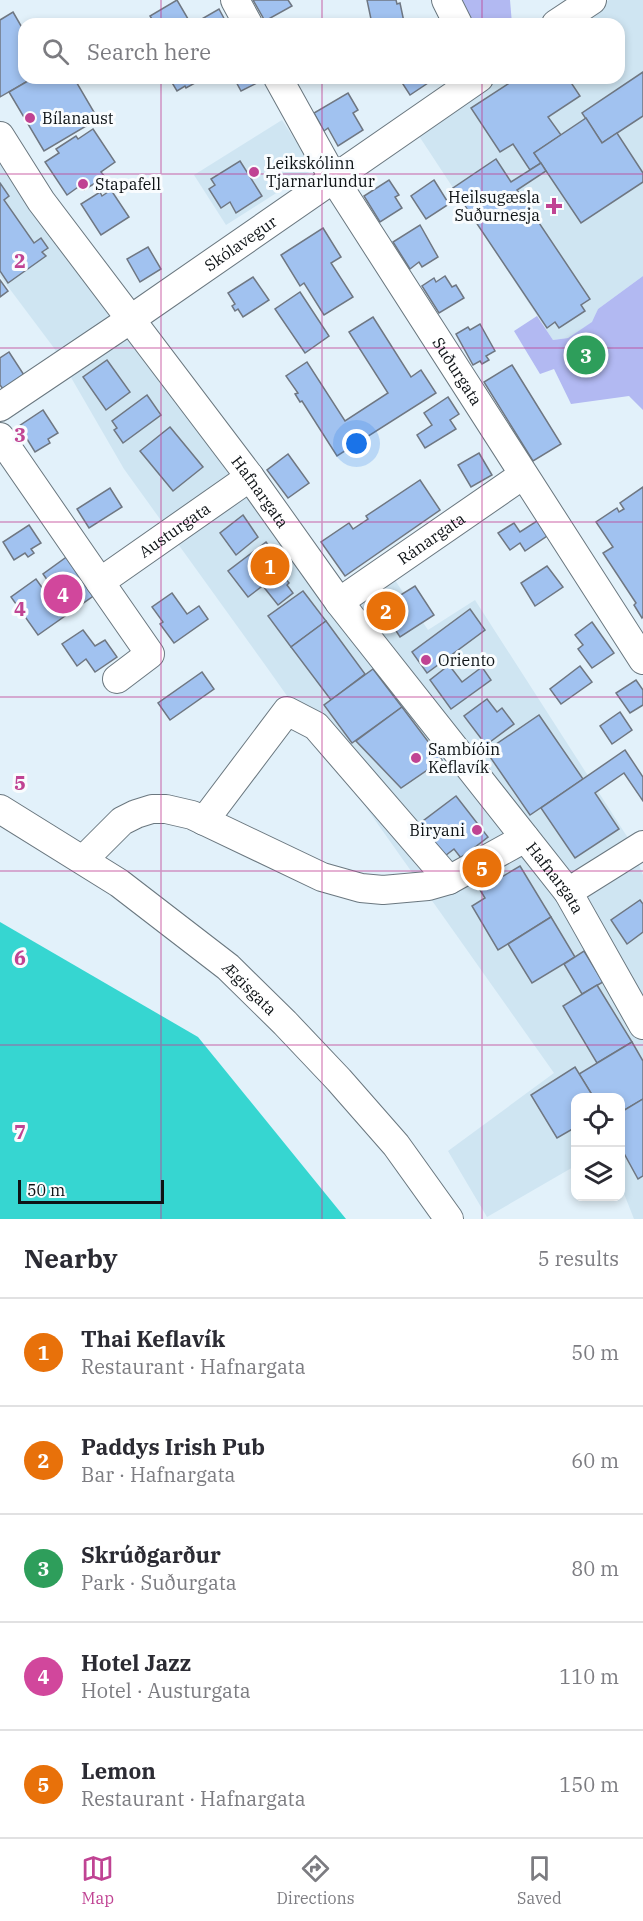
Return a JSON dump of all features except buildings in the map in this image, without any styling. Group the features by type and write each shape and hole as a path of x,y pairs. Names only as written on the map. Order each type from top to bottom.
{"street":[{"path":"235,0 245,18"},
{"path":"446,0 455,18"},
{"path":"565,18 592,0"},
{"name":"Suðurgata","path":"281,84 334,179 643,660"},
{"name":"Skólavegur","path":"0,407 470,84"},
{"name":"Hafnargata","path":"0,136 42,201 250,477 339,602 567,892 643,1025"},
{"path":"0,437 150,654 117,679"},
{"name":"Ránargata","path":"339,602 523,476"},
{"name":"Austurgata","path":"100,582 250,477"},
{"path":"204,821 287,711 316,726 449,880"},
{"name":"Ægisgata","path":"0,809 119,883 228,967 331,1072 389,1137 449,1219"},
{"path":"83,860 122,821 152,809 185,813 322,877 361,888 394,890 428,886 449,880 525,838"},
{"path":"567,892 643,844"}],"shaded area":[{"path":"457,0 510,0 512,18 468,18"},
{"name":"Heilsugæsla Suðurnesja","path":"609,0 643,0 643,276 598,309 593,322 568,338 553,340 419,136 492,84 625,84 625,18 584,18"},
{"path":"0,120 40,186 339,591 383,562 428,630 475,600 628,838 643,875 643,1219 634,1219 625,1196 625,1093 571,1093 571,1168 487,1217 448,1151 554,1073 124,469 54,348 0,276"},
{"name":"Leikskólinn Tjarnarlundur","path":"282,120 314,169 226,225 194,175"},
{"path":"643,276 643,410 629,396 571,404 554,369 540,374 514,331 537,316 553,340 568,338 592,322 598,309"},
{"path":"0,922 198,1037 346,1219 0,1219"}],"place":[{"name":"Bílanaust","path":"30,118"},
{"name":"Leikskólinn Tjarnarlundur","path":"254,172"},
{"name":"Stapafell","path":"83,184"},
{"name":"Heilsugæsla Suðurnesja","path":"554,206"},
{"name":"Skrúðgarður","path":"586,355"},
{"name":"Thai Keflavík","path":"270,566"},
{"name":"Hotel Jazz","path":"63,594"},
{"name":"Paddys Irish Pub","path":"386,611"},
{"name":"Oriento","path":"426,660"},
{"name":"Sambíóin Keflavík","path":"416,758"},
{"name":"Biryani","path":"477,830"},
{"name":"Lemon","path":"482,868"}]}
